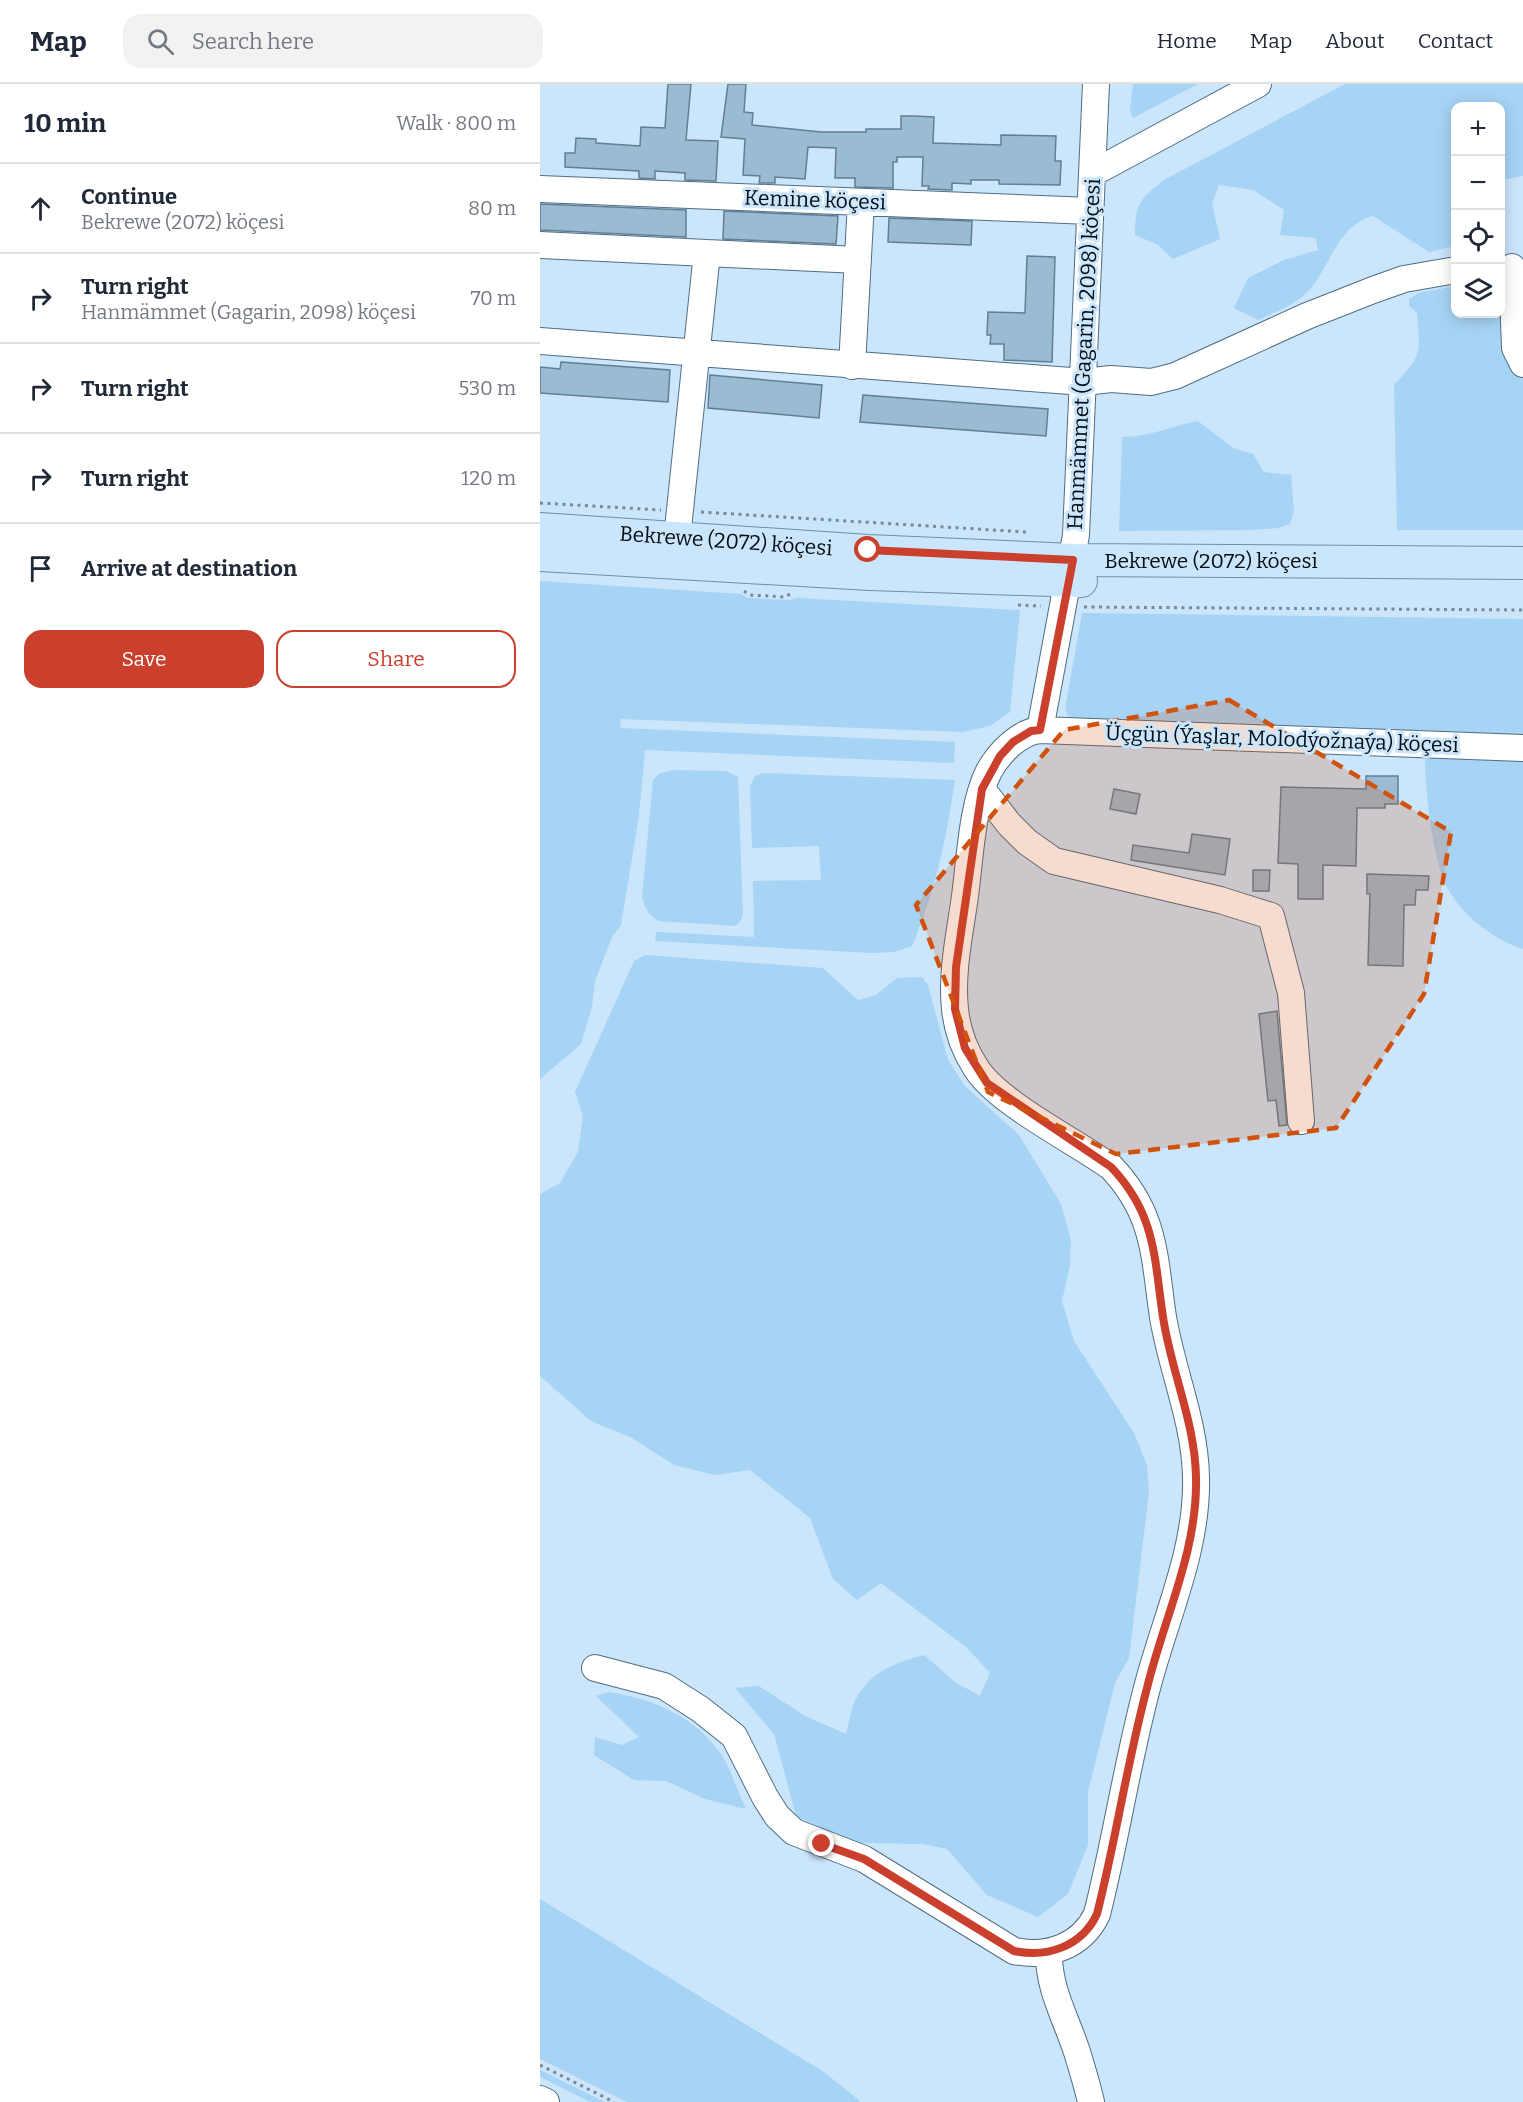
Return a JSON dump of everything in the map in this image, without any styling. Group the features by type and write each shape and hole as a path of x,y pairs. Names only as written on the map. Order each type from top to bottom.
{"main road":[{"name":"Bekrewe (2072) köçesi","path":"540,529 678,524 868,550 1071,571 1523,584"},
{"name":"Bekrewe (2072) köçesi","path":"540,555 858,573 1523,563"}],"street":[{"name":"Hanmämmet (Gagarin, 2098) köçesi","path":"1040,730 1071,571 1084,382 1096,84"},
{"path":"1092,173 1258,84"},
{"name":"Kemine köçesi","path":"540,189 1090,211"},
{"path":"852,366 861,202"},
{"path":"540,245 858,260"},
{"path":"678,524 707,253"},
{"path":"1512,267 1515,348 1523,364"},
{"path":"540,341 1084,382 1111,379 1151,382 1175,376 1307,316 1372,290 1404,279 1451,271"},
{"path":"595,1668 664,1686 700,1709 734,1736 765,1797 777,1816 794,1832 864,1859 1014,1951 1027,1954 1049,1952 1073,1942 1085,1933 1097,1914 1137,1726 1187,1554 1193,1524 1196,1476 1194,1447 1163,1317 1153,1238 1138,1202 1126,1183 1111,1167 987,1083 965,1048 958,1029 955,1009 956,967 982,789 1000,756 1022,736 1031,731 1040,730"},
{"name":"Üçgün (Ýaşlar, Molodýožnaýa) köçesi","path":"1040,730 1523,748"},
{"path":"982,789 1009,824 1027,842 1054,861 1220,900 1271,916 1291,993 1301,1121"},
{"path":"1049,1952 1048,1969 1054,1994 1077,2052 1091,2102"},
{"path":"540,2099 546,2102"}],"path":[{"path":"540,503 678,524 1030,532"},
{"path":"540,2065 614,2102"}],"highlighted area":[{"path":"1229,700 1451,832 1424,994 1336,1128 1116,1154 988,1092 916,905 1064,730"}],"shaded area":[{"path":"1133,84 1198,84 1133,118 1130,110"},
{"path":"1345,84 1523,84 1523,176 1505,179 1505,102 1451,102 1451,247 1429,252 1373,216 1351,228 1343,237 1318,279 1305,294 1286,307 1258,320 1234,308 1248,278 1284,260 1318,250 1316,238 1280,235 1284,210 1253,190 1219,185 1212,203 1220,239 1173,259 1158,245 1135,235 1136,216 1140,203 1164,180"},
{"path":"1451,287 1451,318 1505,318 1505,308 1517,373 1523,378 1523,530 1397,530 1394,385 1418,353 1417,313 1409,306 1409,299 1419,293"},
{"path":"1198,421 1233,448 1253,454 1264,472 1291,475 1294,512 1290,524 1279,528 1251,530 1119,531 1122,437 1151,433"},
{"path":"540,581 741,594 748,598 790,600 796,598 1020,610 1010,712 990,726 963,732 621,719 620,728 955,742 954,763 645,750 639,816 621,925 612,937 595,981 592,1007 581,1044 540,1079"},
{"path":"1082,613 1523,619 1523,742 1072,727 1065,709"},
{"path":"1440,756 1523,757 1523,949 1502,940 1473,920 1451,894 1445,882 1439,867 1431,829 1425,773 1425,759"},
{"path":"672,770 726,771 738,777 743,915 735,926 659,921 644,905 642,897 653,780 659,774"},
{"path":"763,773 955,780 939,864 912,946 895,952 871,953 655,941 656,932 754,937 753,881 821,880 819,846 752,848 750,786 755,776"},
{"path":"645,955 823,968 858,1000 876,995 897,978 922,977 928,985 948,1060 965,1086 1019,1135 1061,1204 1071,1240 1070,1265 1062,1301 1074,1341 1134,1433 1147,1465 1149,1493 1129,1658 1115,1683 1088,1792 1088,1845 1068,1894 1038,1917 987,1895 947,1849 923,1844 853,1843 796,1816 774,1734 735,1688 759,1686 805,1716 846,1734 853,1705 861,1691 875,1676 893,1665 924,1655 955,1682 980,1696 990,1673 966,1647 881,1583 857,1600 833,1579 810,1518 750,1470 715,1475 674,1465 632,1438 591,1421 540,1376 540,1194 560,1183 578,1152 583,1116 575,1092 634,961"},
{"path":"609,1692 658,1705 701,1731 723,1757 746,1809 705,1799 666,1781 634,1780 594,1755 595,1737 622,1745 639,1737 596,1696"},
{"path":"540,1899 824,2072 861,2102 627,2102 540,2059"},
{"path":"540,2070 605,2102 590,2102 540,2077"}],"building":[{"path":"668,84 691,84 686,140 718,141 716,181 685,180 685,173 655,171 655,179 639,178 639,171 565,167 565,153 575,153 576,138 596,139 596,143 640,146 641,127 665,128"},
{"path":"728,84 746,84 744,112 753,113 752,125 821,132 866,132 866,129 901,129 901,116 914,116 934,117 933,143 1001,145 1001,135 1056,136 1055,161 1061,161 1060,185 999,184 999,180 971,180 971,184 952,183 952,190 928,189 929,186 922,186 923,157 897,157 897,162 893,162 893,188 855,187 855,178 835,178 836,148 808,147 805,179 775,177 775,183 759,183 760,176 743,175 745,139 721,137"},
{"path":"540,204 686,210 686,237 540,230"},
{"path":"724,211 838,216 836,244 723,239"},
{"path":"889,218 972,221 971,245 888,242"},
{"path":"1027,256 1055,257 1052,362 1004,360 1004,344 990,344 991,335 987,335 988,312 1025,313"},
{"path":"561,362 670,370 668,402 540,393 540,367 560,369"},
{"path":"710,375 822,385 819,418 708,408"},
{"path":"863,395 1048,409 1046,436 860,422"},
{"path":"1366,776 1398,776 1398,804 1385,804 1385,808 1357,808 1356,866 1323,865 1323,899 1298,899 1298,864 1278,863 1281,787 1366,789"},
{"path":"1114,789 1140,794 1136,814 1110,809"},
{"path":"1192,834 1230,839 1225,875 1131,860 1133,845 1189,853"},
{"path":"1253,870 1270,870 1269,891 1253,891"},
{"path":"1367,874 1429,876 1428,890 1416,890 1415,905 1404,905 1403,966 1368,965 1370,894 1367,894"},
{"path":"1277,1011 1287,1125 1279,1126 1276,1100 1268,1101 1259,1014"}],"route":[{"path":"822,1844 864,1859 1014,1951 1027,1954 1058,1950 1085,1933 1097,1914 1104,1889 1129,1760 1148,1684 1187,1554 1196,1497 1194,1447 1168,1344 1153,1238 1138,1202 1126,1183 1111,1167 987,1083 965,1048 958,1029 955,1009 956,967 971,849 982,789 989,771 1013,742 1031,731 1040,730 1073,560 868,550"}]}
